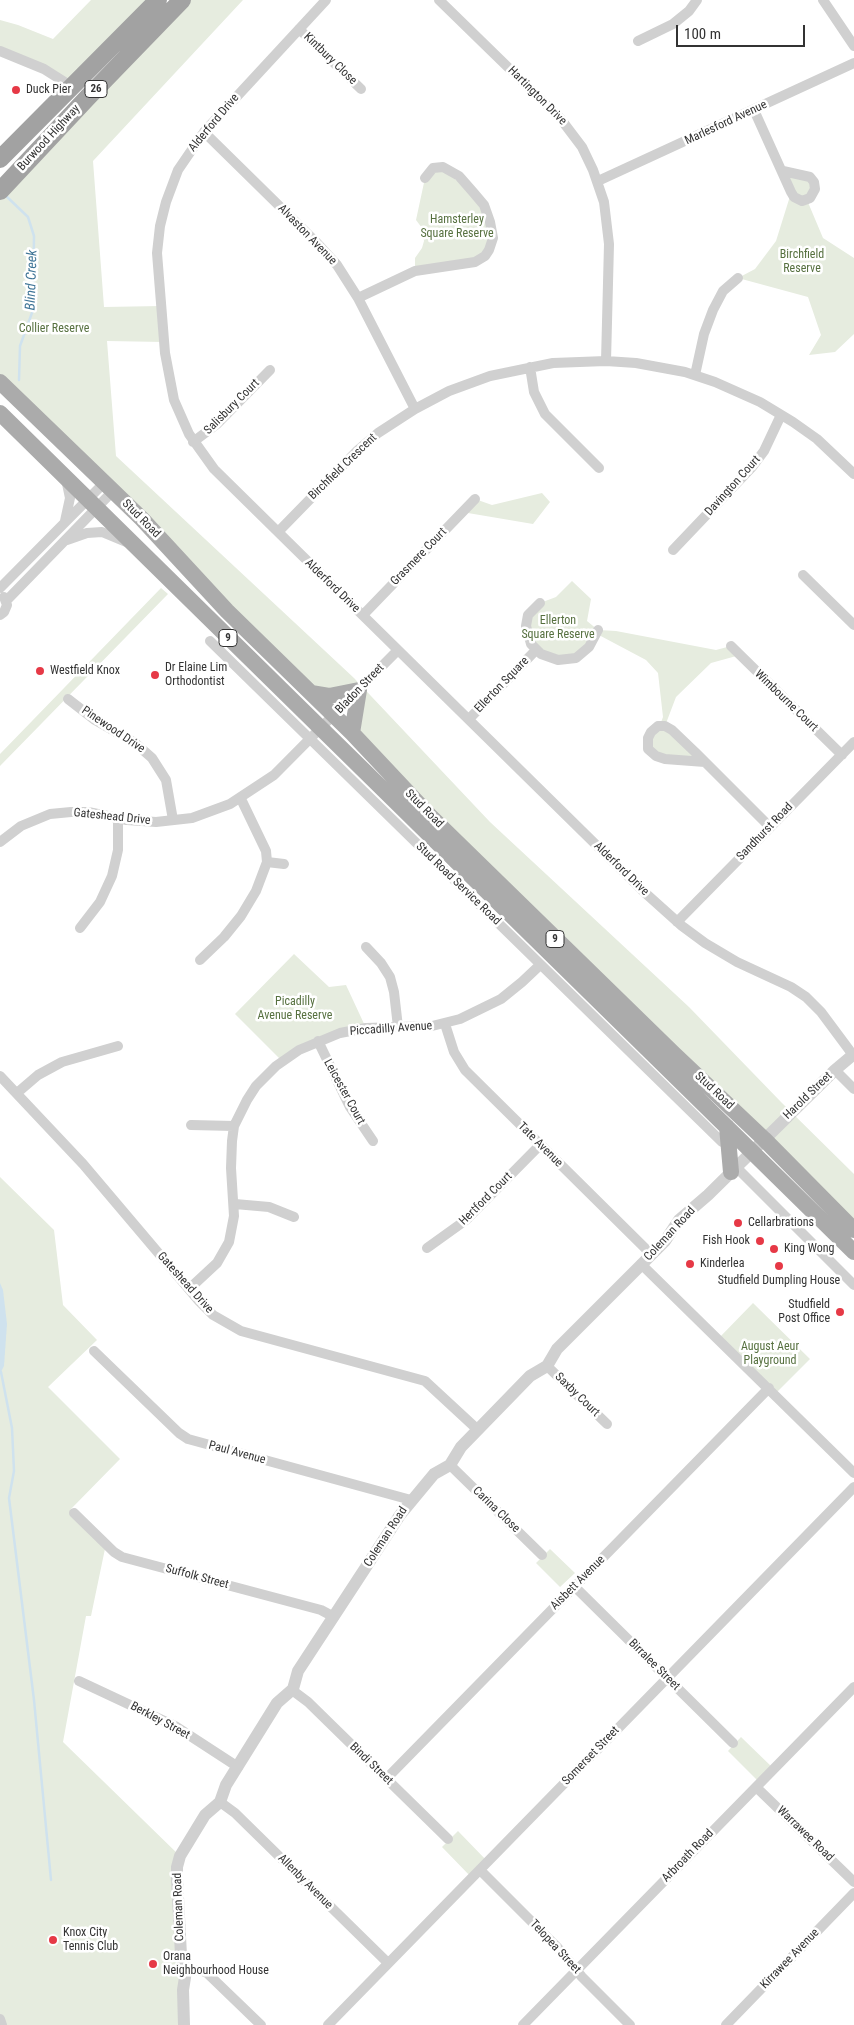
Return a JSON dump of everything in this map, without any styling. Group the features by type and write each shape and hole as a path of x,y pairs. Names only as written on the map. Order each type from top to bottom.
{"highway":[{"name":"Burwood Highway","path":"0,159 158,0"},
{"name":"Burwood Highway","path":"6,185 182,0"}],"main road":[{"name":"Stud Road","path":"0,382 147,524 227,611 352,733 430,816 764,1139 854,1230"},
{"name":"Stud Road","path":"0,413 136,547 316,734 718,1129 751,1152 854,1252"},
{"path":"311,693 329,696 359,690 352,733"},
{"path":"718,1129 734,1169"}],"street":[{"name":"Alderford Drive","path":"326,0 204,132 181,165 169,191 160,226 157,253 167,369 174,400 194,442 214,469 677,922 705,943 737,962 791,987 806,997 821,1012 853,1055"},
{"name":"Hartington Drive","path":"439,0 560,118 582,147 598,181 607,216 609,244 606,361"},
{"path":"638,40 673,24 689,11 696,0"},
{"path":"823,0 854,46"},
{"name":"Kintbury Close","path":"298,29 360,89"},
{"path":"0,51 44,69 88,97"},
{"name":"Marlesford Avenue","path":"598,181 854,63"},
{"path":"754,110 782,171"},
{"name":"Alvaston Avenue","path":"204,132 326,252 346,278 415,409"},
{"path":"358,298 415,271 470,264 480,260 488,250 493,238 490,222 484,205 474,192 459,176 443,167 433,168 425,178"},
{"path":"695,375 704,334 713,310 723,291 738,278"},
{"name":"Birchfield Crescent","path":"278,532 358,450 415,409 476,381 530,367 568,361 606,361 649,365 695,375 743,394 782,415 817,439 854,474"},
{"path":"530,367 534,392 545,414 599,468"},
{"name":"Salisbury Court","path":"194,442 217,424 270,370"},
{"name":"Davington Court","path":"673,550 756,463 782,415"},
{"path":"65,522 70,498 66,478"},
{"path":"0,615 6,609 3,597 66,540 92,504 109,487"},
{"name":"Grasmere Court","path":"363,615 475,499"},
{"path":"0,588 65,522 92,504"},
{"path":"66,540 87,533 102,532 136,547"},
{"path":"803,575 854,625"},
{"name":"Ellerton Square","path":"540,603 531,610 526,621 528,636 536,650 553,658 564,660 576,658 590,648 598,630"},
{"name":"Stud Road Service Road","path":"210,640 316,734 540,965 718,1129"},
{"name":"Wimbourne Court","path":"731,646 842,755"},
{"name":"Bladon Street","path":"316,734 398,650"},
{"name":"Ellerton Square","path":"469,720 536,650"},
{"name":"Pinewood Drive","path":"68,698 95,720 134,743 152,758 166,780 173,820"},
{"path":"705,762 666,759 652,754 647,747 650,734 660,725 668,728 705,762 770,827"},
{"name":"Gateshead Drive","path":"0,842 21,826 50,814 80,812 142,822 173,820 204,814 241,799 274,776 316,734"},
{"name":"Sandhurst Road","path":"677,922 854,742"},
{"path":"200,960 220,942 241,916 256,891 267,862 266,851 241,799"},
{"path":"80,928 100,902 112,876 118,850 118,819"},
{"path":"267,862 284,864"},
{"path":"366,947 381,963 390,978 394,992 398,1027"},
{"name":"Piccadilly Avenue","path":"189,1289 212,1269 225,1250 232,1234 235,1204 231,1148 234,1126 247,1100 262,1079 288,1056 318,1041 355,1030 445,1024 475,1013 501,998 540,965"},
{"name":"Tate Avenue","path":"445,1024 454,1052 465,1070 651,1254"},
{"name":"Leicester Court","path":"318,1041 350,1107 373,1142"},
{"path":"17,1093 38,1075 62,1062 118,1046"},
{"name":"Harold Street","path":"764,1139 853,1055"},
{"path":"835,1070 854,1089"},
{"name":"Gateshead Drive","path":"0,1076 83,1164 213,1315 241,1331 425,1381 478,1430"},
{"path":"191,1125 234,1126"},
{"name":"Coleman Road","path":"184,2025 183,1990 186,1971 181,1955 177,1867 182,1852 205,1815 220,1802 226,1785 277,1703 292,1690 298,1671 411,1500 434,1474 450,1465 459,1450 530,1376 547,1366 557,1349 665,1241 679,1220 704,1199 764,1139"},
{"name":"Hertford Court","path":"427,1248 466,1220 540,1145"},
{"path":"734,1169 854,1285"},
{"path":"235,1204 269,1207 294,1218"},
{"path":"641,1264 854,1473"},
{"name":"Paul Avenue","path":"94,1351 178,1433 188,1439 411,1500"},
{"name":"Saxby Court","path":"547,1366 607,1424"},
{"name":"Aisbett Avenue","path":"386,1779 769,1388"},
{"name":"Carina Close","path":"450,1465 542,1555"},
{"name":"Somerset Street","path":"328,2025 854,1487"},
{"name":"Suffolk Street","path":"74,1513 114,1552 122,1557 321,1610 334,1617"},
{"name":"Birralee Street","path":"574,1586 733,1743"},
{"name":"Berkley Street","path":"79,1681 175,1726 238,1767"},
{"name":"Arbroath Road","path":"523,2025 854,1687"},
{"name":"Bindi Street","path":"292,1690 308,1702 448,1839"},
{"name":"Warrawee Road","path":"756,1787 854,1882"},
{"name":"Allenby Avenue","path":"220,1802 235,1813 388,1963"},
{"name":"Telopea Street","path":"480,1870 554,1944 576,1970 630,2025"},
{"name":"Kirrawee Avenue","path":"726,2025 854,1893"},
{"path":"186,1971 200,1970 207,1973 261,2025"},
{"path":"0,2020 2,2025"}],"green space":[{"path":"91,0 158,0 72,87 0,51 0,20 53,39"},
{"name":"Collier Reserve","path":"182,0 243,0 93,161 104,307 161,306 164,342 107,341 116,456 354,678 490,822 689,1007 854,1174 854,1229 352,733 356,708 324,696 0,382 0,191"},
{"name":"Hamsterley Square Reserve","path":"438,167 473,192 492,231 485,256 415,271 415,258 422,248 424,241 422,228 416,220 425,178"},
{"name":"Birchfield Reserve","path":"783,171 814,182 807,200 823,238 854,258 854,334 835,352 809,355 821,335 808,297 738,278 755,269 776,241 791,193"},
{"path":"542,493 550,502 533,524 462,512 475,499 492,505"},
{"name":"Ellerton Square Reserve","path":"572,581 591,599 587,621 598,630 616,631 716,650 731,646 740,655 711,663 676,697 665,726 705,762 665,759 647,747 663,717 658,673 646,660 597,634 593,643 564,660 531,644 531,610 540,603 556,597"},
{"path":"161,588 168,594 0,766 0,754"},
{"name":"Picadilly Avenue Reserve","path":"294,954 329,987 346,985 366,1028 355,1030 282,1061 235,1014"},
{"path":"0,1177 54,1230 63,1305 97,1340 48,1387 120,1459 70,1510 106,1544 91,1616 86,1616 63,1742 180,1856 184,2025 2,2025 0,2019"},
{"name":"August Aeur Playground","path":"753,1303 810,1359 775,1394 718,1339"},
{"path":"550,1549 575,1573 560,1587 536,1563"},
{"path":"741,1737 774,1769 760,1783 728,1751"},
{"path":"458,1831 488,1862 472,1878 442,1847"}],"water":[{"path":"0,1283 3,1290 7,1324 4,1366 0,1374"}],"waterway":[{"name":"Blind Creek","path":"5,195 28,217 34,236 33,310 20,346 19,380"},
{"path":"1,1372 12,1428 14,1471 9,1498 34,1700 51,1880"}],"place":[{"name":"Duck Pier","path":"16,90"},
{"name":"Westfield Knox","path":"40,671"},
{"name":"Dr Elaine Lim Orthodontist","path":"155,675"},
{"name":"Cellarbrations","path":"738,1223"},
{"name":"Fish Hook","path":"760,1241"},
{"name":"King Wong","path":"774,1249"},
{"name":"Kinderlea","path":"690,1264"},
{"name":"Studfield Dumpling House","path":"779,1266"},
{"name":"Studfield Post Office","path":"840,1312"},
{"name":"Knox City Tennis Club","path":"53,1940"},
{"name":"Orana Neighbourhood House","path":"153,1964"}]}
